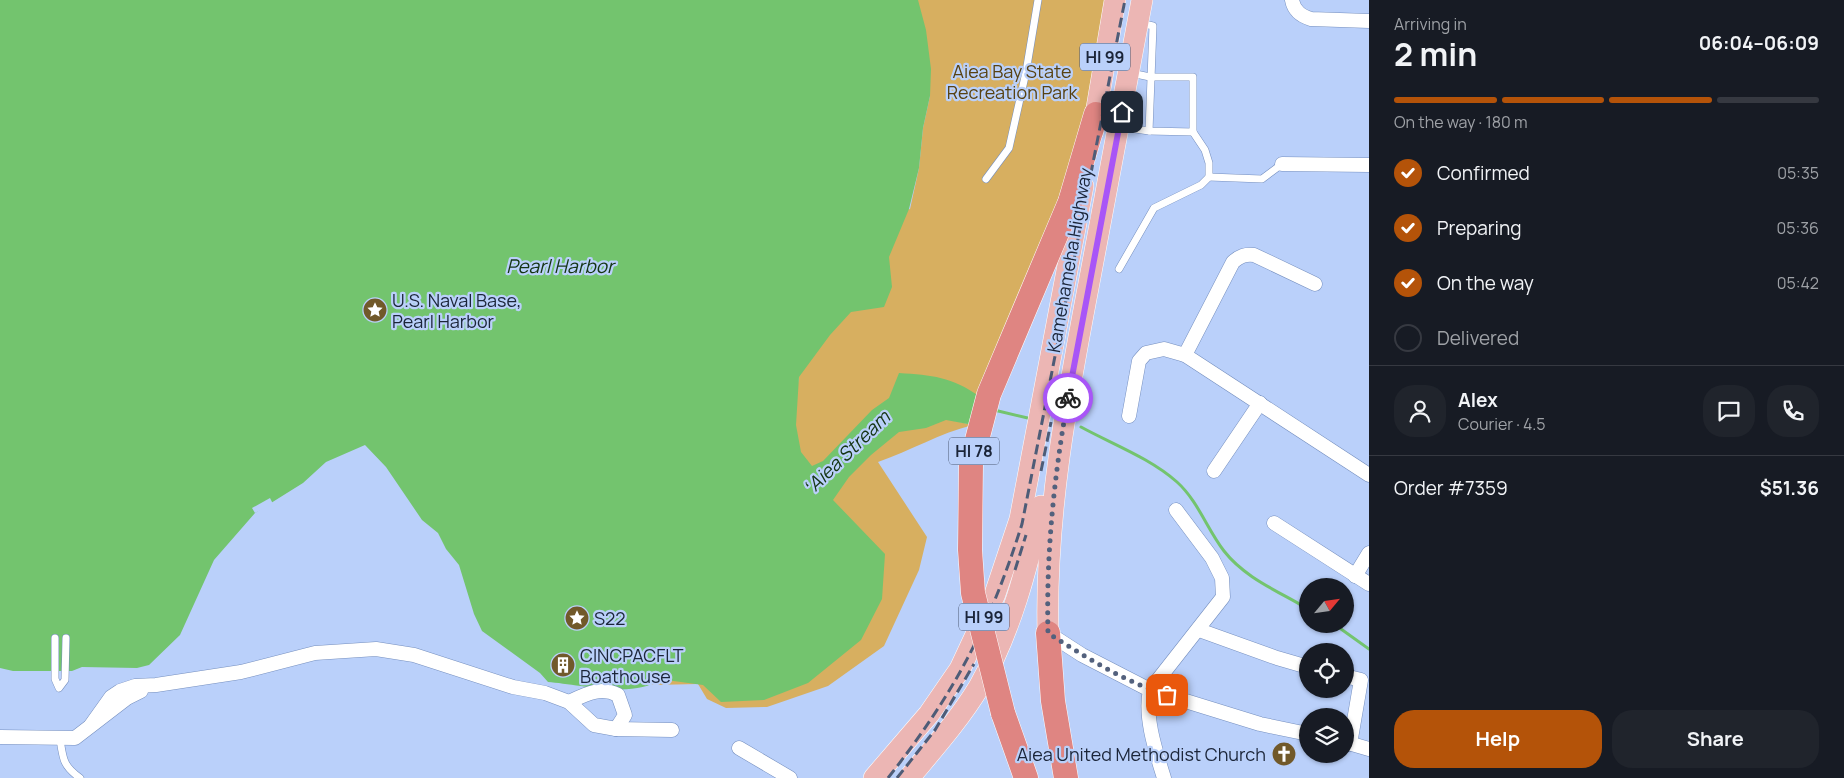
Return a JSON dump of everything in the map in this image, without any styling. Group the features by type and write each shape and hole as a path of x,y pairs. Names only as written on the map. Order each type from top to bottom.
{"highway":[{"name":"HI 78","path":"1026,778 1003,713 973,593 970,550 971,463 989,394 1070,202 1096,114"},
{"path":"1048,633 1053,700 1066,778"}],"main road":[{"name":"Kamehameha Highway","path":"874,778 929,714 960,669 995,594 1020,519 1096,114 1115,0"},
{"name":"Kamehameha Highway","path":"909,778 951,728 979,686 1007,628 1028,565 1071,383 1142,0"},
{"name":"Kamehameha Highway","path":"1048,633 1047,582 1050,527 1059,438"}],"street":[{"path":"1292,0 1296,11 1303,17 1311,20 1369,21"},
{"path":"1282,164 1369,165"},
{"path":"1185,355 1233,262 1238,257 1247,254 1254,255 1315,284"},
{"path":"1129,416 1139,361 1146,353 1164,349 1185,355 1369,475"},
{"path":"1214,471 1260,403"},
{"path":"1164,778 1156,753 1148,701 1150,690 1223,597 1222,578 1212,558 1176,510"},
{"path":"1274,523 1369,584"},
{"path":"1356,576 1369,554"},
{"path":"1198,630 1299,664"},
{"path":"1048,633 1080,658 1150,690 1260,724 1299,732"},
{"path":"0,737 75,738 127,698 156,685 240,672 298,656 325,651 376,649 414,655 513,687 546,693 569,702 594,725 616,729 672,730"},
{"path":"1354,678 1361,680 1354,714"},
{"path":"569,702 590,692 609,690 618,696 625,715 616,729"},
{"path":"1354,745 1369,749"},
{"path":"739,748 790,778"}],"lane":[{"path":"986,179 1009,148 1026,72 1038,0"},
{"path":"1138,22 1154,26 1150,77 1149,131"},
{"path":"1119,269 1154,208 1201,185 1209,177 1209,163 1205,150 1193,132 1193,77 1150,77 1128,72"},
{"path":"1119,126 1149,131 1193,132"},
{"path":"1209,177 1262,179 1282,164"},
{"path":"55,638 55,680 59,688 65,680 66,638"},
{"path":"60,739 63,759 68,769 80,778"}],"green space":[{"name":"Aiea Bay State Recreation Park","path":"901,0 1110,0 1079,149 979,420 945,386 807,483 790,435 802,357 894,213 910,209 919,168 923,128 930,96"},
{"path":"918,413 973,425 961,428 878,462 927,537 919,570 884,646 828,686 767,707 726,708 707,699 698,684 653,685 646,679 821,514 837,480"}],"water":[{"name":"Pearl Harbor","path":"0,0 918,0 926,30 931,69 930,96 923,128 919,168 909,209 889,257 892,287 884,307 851,312 830,335 799,377 796,425 801,452 812,466 823,461 872,410 889,398 899,373 941,378 960,385 979,396 973,425 946,420 926,428 899,432 871,455 849,477 833,500 885,554 882,599 861,640 808,683 764,700 721,702 703,685 659,679 649,685 622,689 606,689 548,682 540,673 482,631 474,614 459,565 446,549 438,533 422,520 386,467 365,445 326,462 303,483 255,513 214,560 180,635 149,665 137,668 82,667 72,671 13,671 0,668"}],"pier":[{"path":"270,498 273,504 255,513 252,508"}],"waterway":[{"name":"ʻAiea Stream","path":"994,410 1032,419"},
{"name":"ʻAiea Stream","path":"1081,427 1166,473 1191,498 1232,561 1252,576 1299,604"},
{"name":"ʻAiea Stream","path":"1347,633 1369,649"}],"railway":[{"path":"888,778 932,717 968,658 997,595 1022,524 1125,0"},
{"path":"1041,471 1051,422"},
{"path":"1015,570 1026,535"},
{"path":"897,778 935,730 974,664"}],"way so far":[{"path":"1068,398 1051,518 1047,582 1048,633 1082,655 1150,690 1167,695"}],"place":[{"name":"U.S. Naval Base, Pearl Harbor","path":"375,310"},
{"name":"S22","path":"577,618"},
{"name":"CINCPACFLT Boathouse","path":"563,665"},
{"name":"Aiea United Methodist Church","path":"1284,754"}],"route":[{"path":"1068,398 1122,112"}]}
